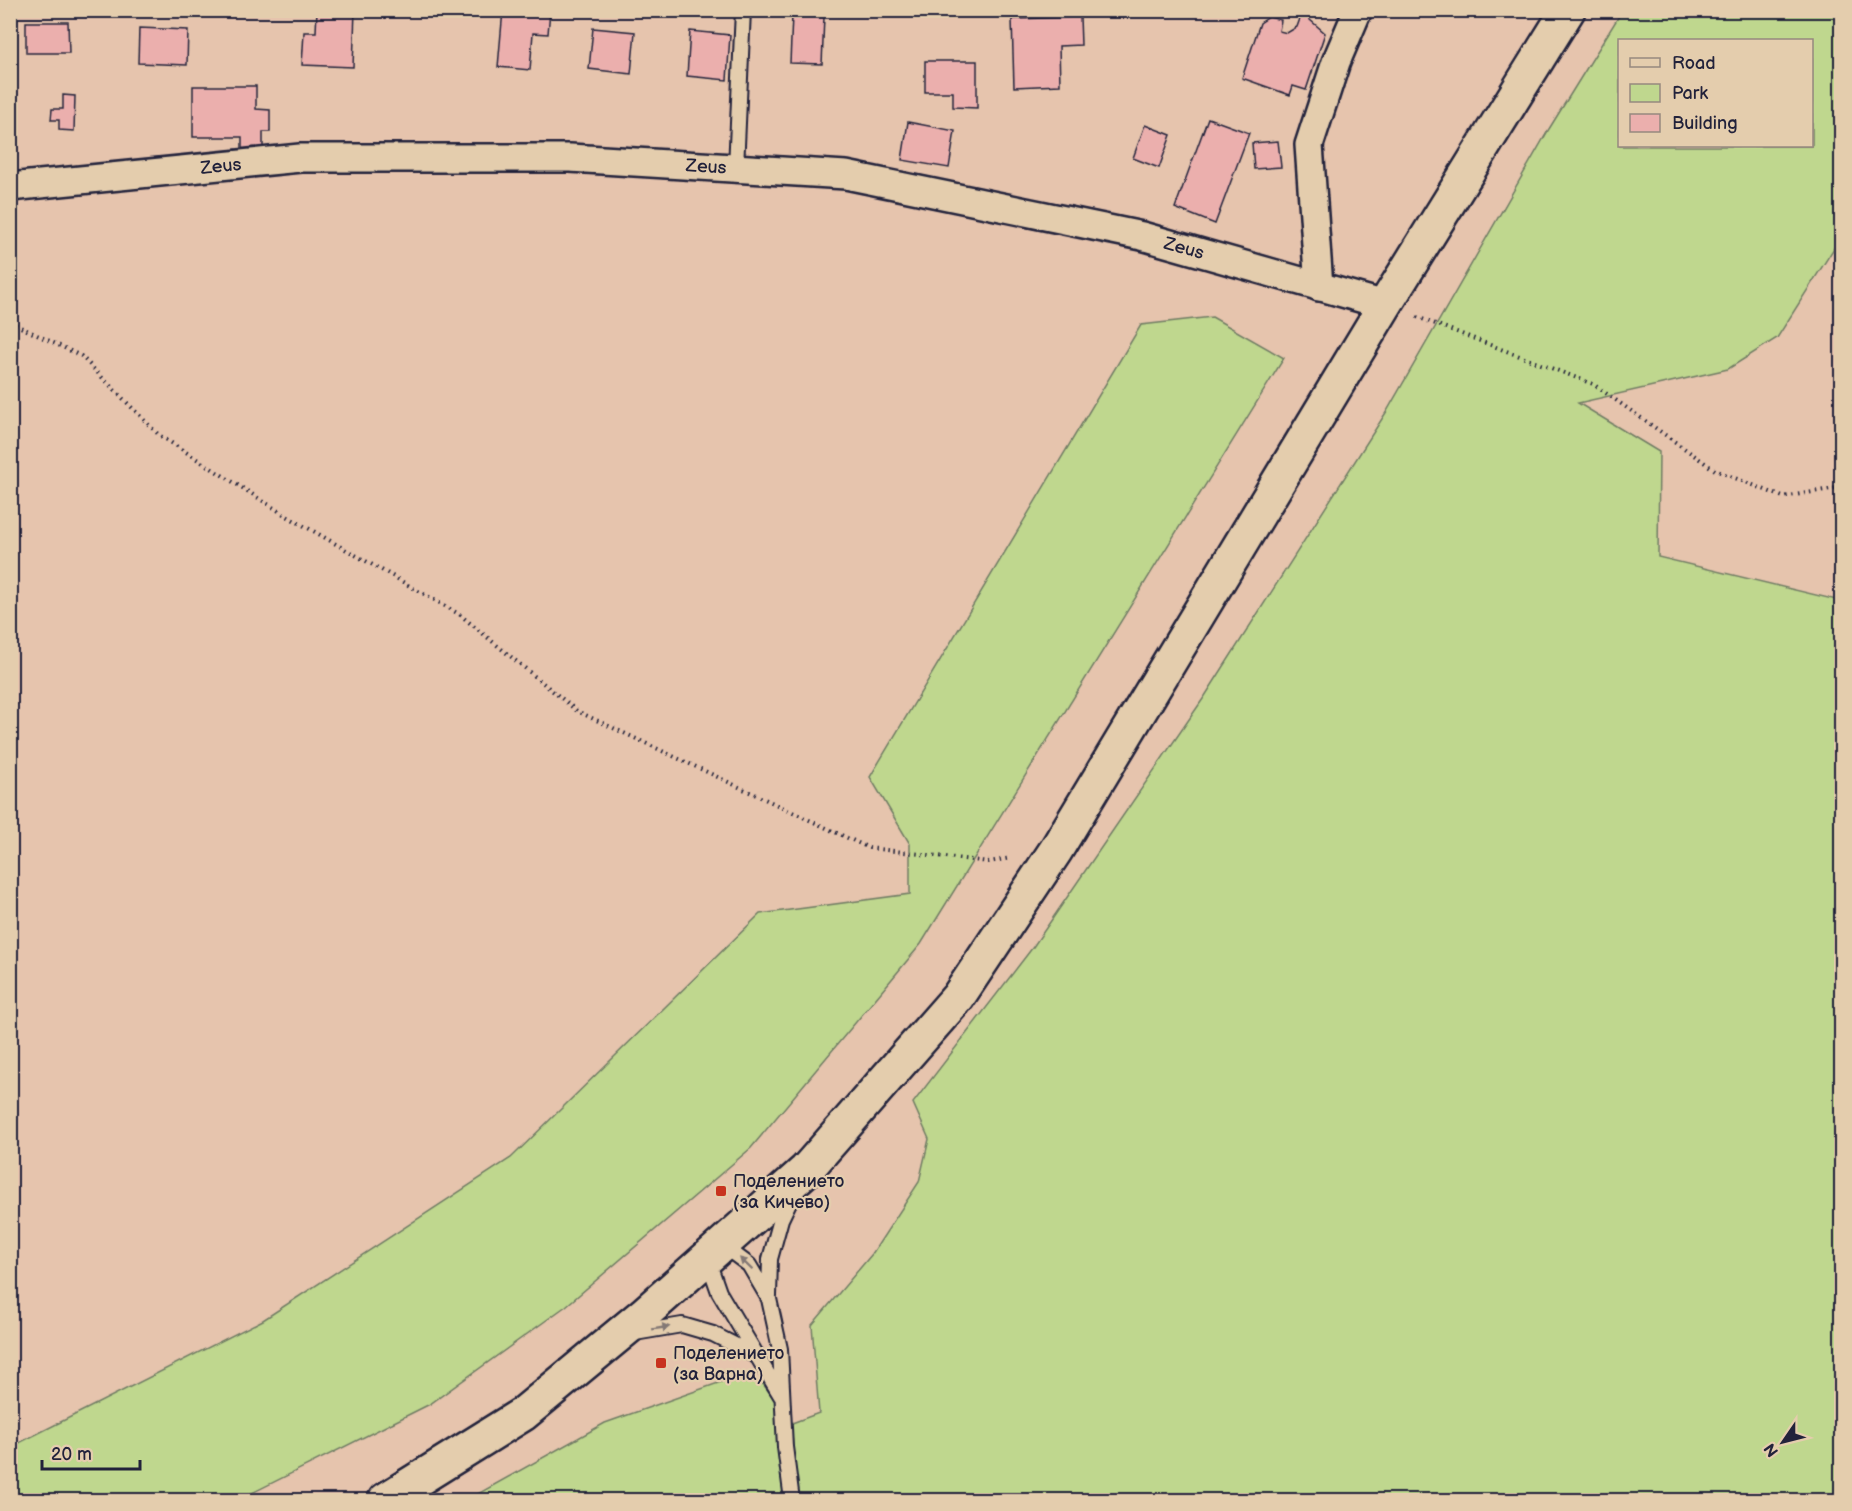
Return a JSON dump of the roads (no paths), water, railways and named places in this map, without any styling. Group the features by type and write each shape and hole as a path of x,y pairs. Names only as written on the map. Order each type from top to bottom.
{"street":[{"path":"1318,287 1309,146 1336,62 1358,10"},
{"path":"385,1500 523,1414 606,1346 806,1170 958,997 1056,850 1385,305 1568,10"},
{"name":"Zeus","path":"10,187 300,158 570,158 846,175 1142,236 1385,305"}],"lane":[{"path":"736,168 743,10"},
{"path":"792,1500 785,1447 780,1349 769,1299 770,1259 781,1219 806,1170"},
{"path":"769,1299 749,1264 714,1251 718,1292 783,1398"},
{"path":"606,1346 639,1331 682,1325 713,1334 758,1357"}],"place":[{"name":"Поделението (за Кичево)","path":"721,1191"},
{"name":"Поделението (за Варна)","path":"661,1363"}]}
